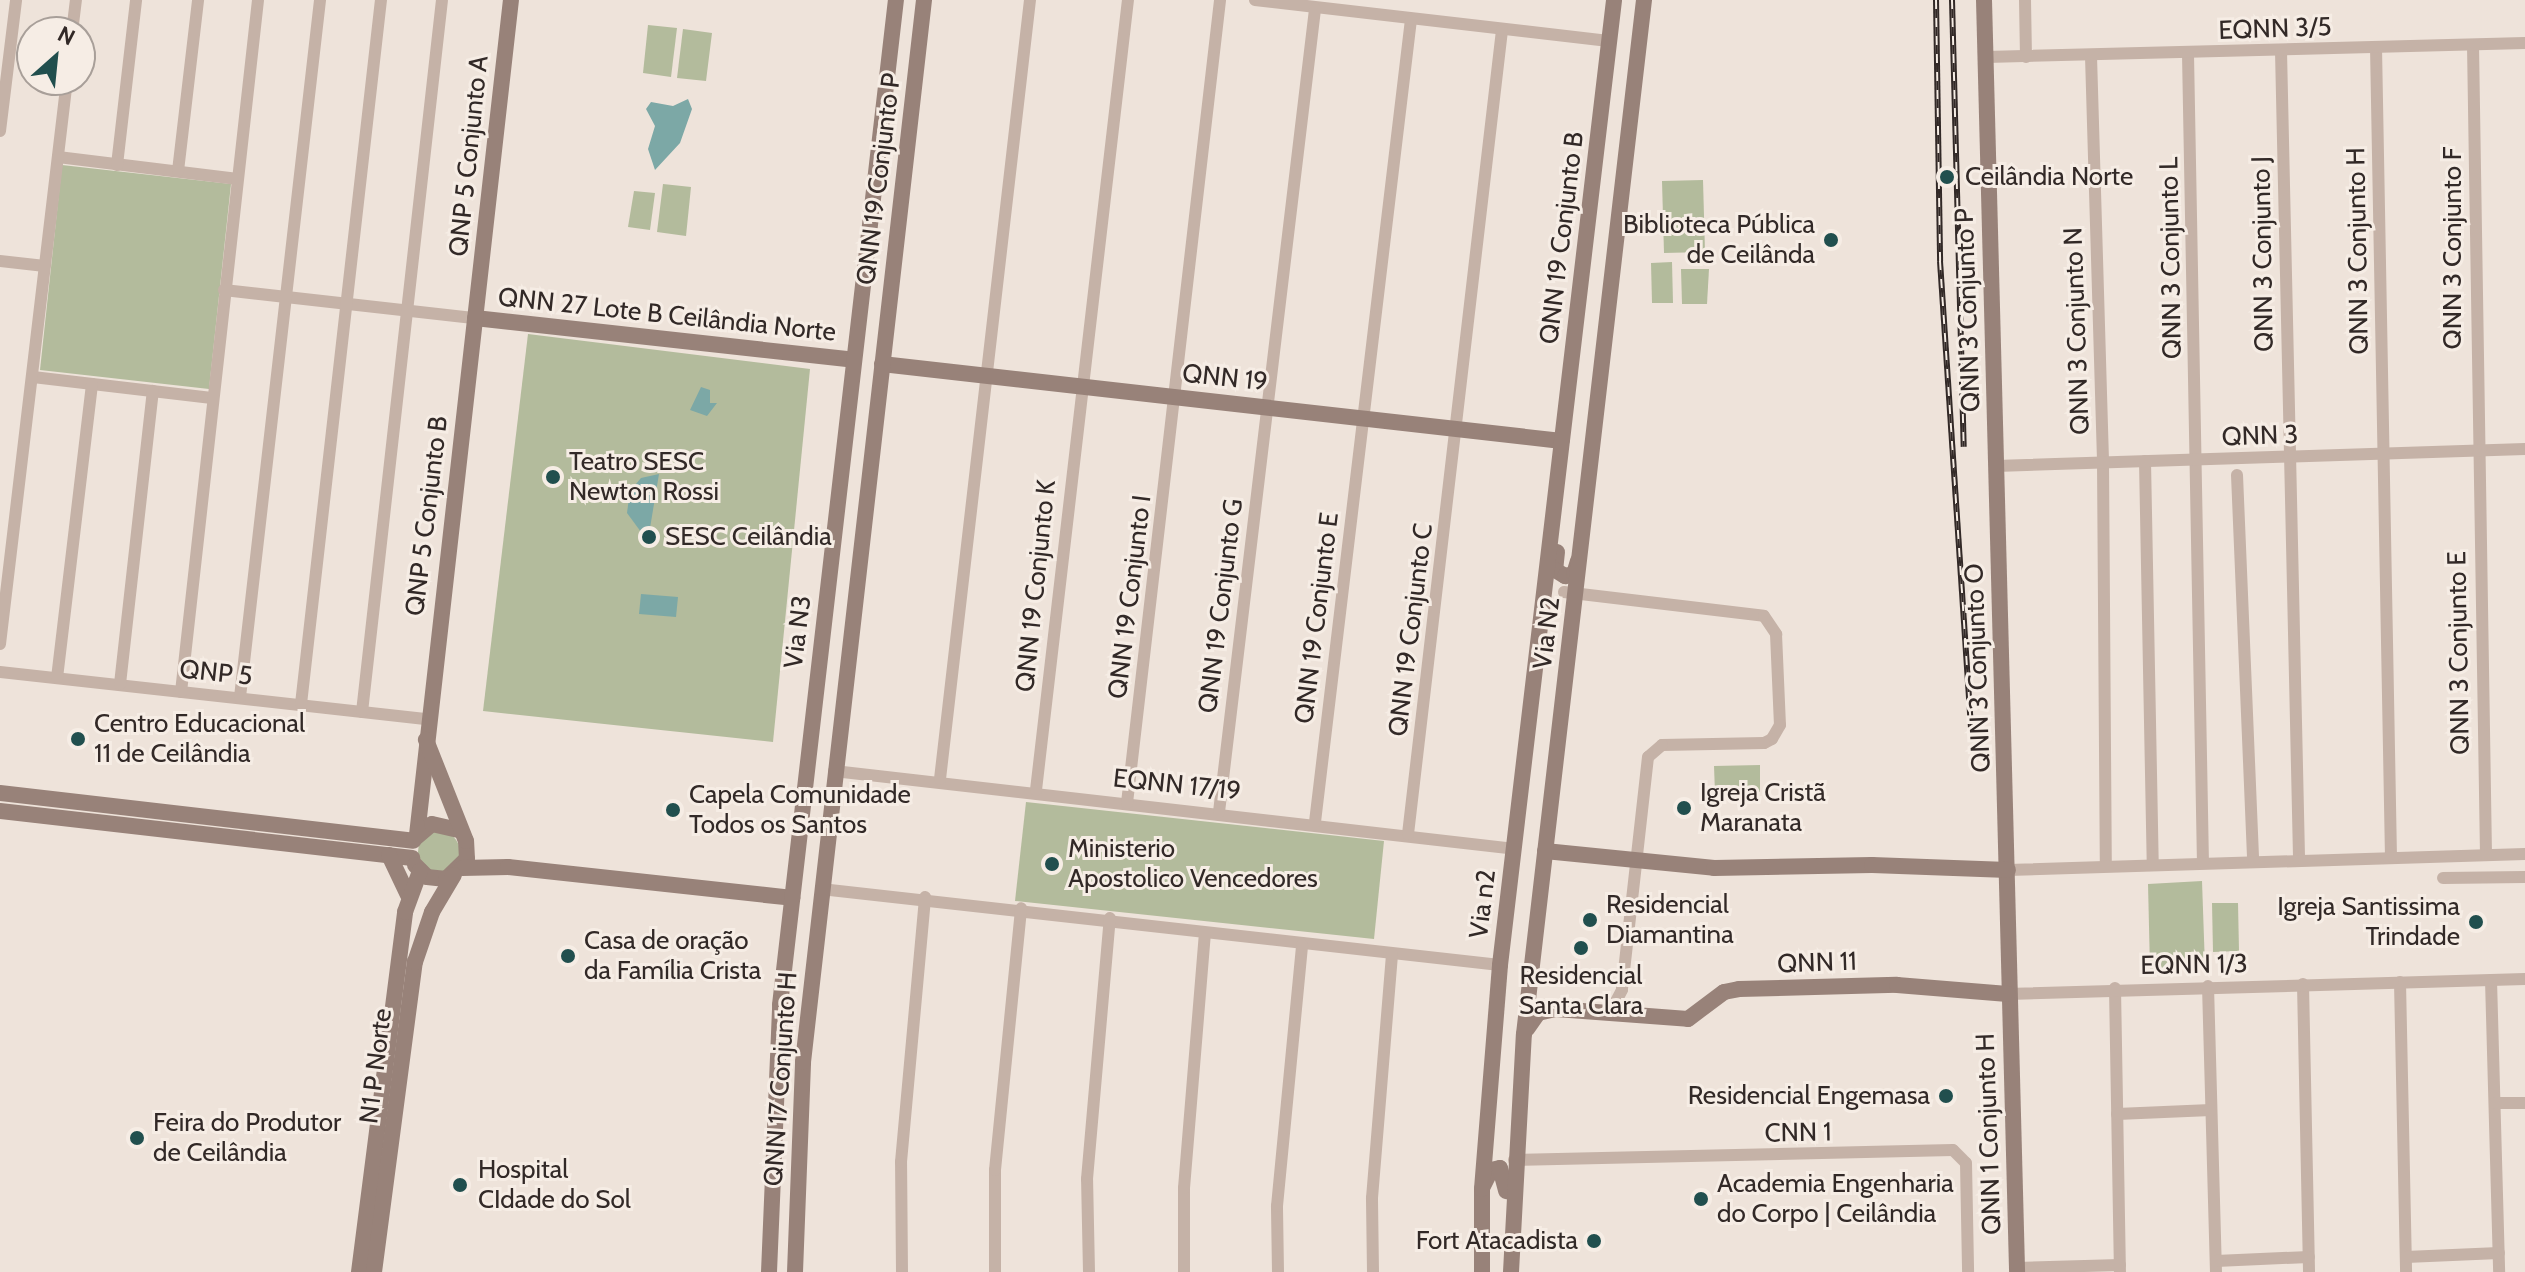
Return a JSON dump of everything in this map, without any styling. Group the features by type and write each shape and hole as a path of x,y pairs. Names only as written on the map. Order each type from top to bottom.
{"main road":[{"name":"QNP 5 Conjunto A","path":"475,318 511,0"},
{"path":"897,0 898,51 891,112 902,120 910,111"},
{"name":"Via N3","path":"769,1272 770,1160 780,1005 897,0"},
{"name":"QNN 19 Conjunto P","path":"834,771 924,0"},
{"path":"1609,41 1614,0"},
{"name":"Via N2","path":"1545,851 1570,593 1580,558 1644,0"},
{"name":"QNN 3 Conjunto P","path":"1984,0 1996,466"},
{"name":"QNN 19 Conjunto B","path":"1562,444 1609,41"},
{"path":"1607,59 1603,198 1617,197 1625,172"},
{"path":"880,142 893,134 902,145 892,215 895,247"},
{"path":"1588,232 1595,213 1612,218 1602,293 1603,343"},
{"name":"QNN 27 Lote B Ceilândia Norte","path":"475,318 854,360"},
{"name":"QNP 5 Conjunto B","path":"425,727 475,318"},
{"name":"QNN 19","path":"882,364 988,378 1268,406 1562,444"},
{"path":"851,387 854,428 837,577 844,588 856,580"},
{"path":"1562,444 1564,492 1555,570 1565,576 1574,574 1580,558"},
{"name":"Via n2","path":"1500,965 1562,444"},
{"name":"QNN 3 Conjunto O","path":"1996,466 2008,870"},
{"path":"1543,608 1551,591 1570,593"},
{"path":"825,611 835,602 845,610 828,758 831,800"},
{"path":"425,727 458,830 467,848 508,867"},
{"name":"N1 P Norte","path":"359,1272 415,851 425,727"},
{"path":"821,889 834,771"},
{"path":"0,793 415,851 436,879 458,872 508,867 792,898"},
{"path":"0,811 389,855 415,851 441,823 458,830"},
{"path":"458,872 467,848"},
{"path":"1509,1272 1515,1136 1545,851 1714,868 1853,864 2008,870 2008,994"},
{"path":"389,855 408,895"},
{"name":"N1 P Norte","path":"374,1272 412,978 422,935 458,872"},
{"name":"QNN 17 Conjunto H","path":"793,1272 798,1130 821,889"},
{"name":"Via N2","path":"1482,1272 1482,1189 1500,965"},
{"name":"QNN 11","path":"1524,1034 1543,1010 1688,1019 1724,992 1739,989 1897,985 2008,994"},
{"name":"QNN 1 Conjunto H","path":"2008,994 2017,1270"},
{"path":"780,1005 780,1131 791,1139 798,1130"},
{"path":"1495,1024 1494,1152 1508,1154 1515,1136"},
{"path":"770,1160 781,1153 790,1163 793,1272"},
{"path":"1482,1189 1491,1170 1505,1172 1509,1272"}],"street":[{"path":"0,131 16,0"},
{"path":"117,165 136,0"},
{"path":"178,171 198,0"},
{"path":"181,692 258,0"},
{"path":"240,697 320,0"},
{"path":"301,704 381,0"},
{"path":"362,712 442,0"},
{"path":"940,779 1030,0"},
{"name":"QNN 19 Conjunto K","path":"1036,790 1128,0"},
{"name":"QNN 19 Conjunto I","path":"1127,803 1220,0"},
{"path":"1255,0 1609,41"},
{"path":"2025,0 2026,57"},
{"name":"QNN 19 Conjunto G","path":"1219,812 1315,9"},
{"name":"QNN 19 Conjunto E","path":"1315,822 1411,19"},
{"name":"QNN 19 Conjunto C","path":"1408,834 1502,30"},
{"name":"EQNN 3/5","path":"1986,57 2525,43"},
{"name":"QNN 3 Conjunto F","path":"2473,45 2476,451"},
{"name":"QNN 3 Conjunto H","path":"2376,47 2391,857"},
{"name":"QNN 3 Conjunto J","path":"2281,51 2299,859"},
{"name":"QNN 3 Conjunto L","path":"2188,54 2203,862"},
{"name":"QNN 3 Conjunto N","path":"2091,56 2103,462 2106,865"},
{"path":"0,644 65,96"},
{"path":"58,157 236,179"},
{"path":"0,261 45,266"},
{"path":"224,290 475,318"},
{"path":"33,377 212,398"},
{"path":"57,678 92,384"},
{"path":"120,684 153,391"},
{"name":"QNN 3","path":"1996,466 2525,449"},
{"name":"QNN 3 Conjunto E","path":"2476,451 2486,855"},
{"path":"2145,461 2153,863"},
{"path":"2237,475 2253,860"},
{"path":"1570,593 1764,616 1775,628 1780,725 1776,734 1764,743 1656,748 1647,762 1621,994 1610,1013"},
{"name":"QNP 5","path":"0,672 301,704 362,712 425,727"},
{"name":"EQNN 17/19","path":"834,771 940,779 1127,803 1315,822 1515,849"},
{"path":"2008,870 2153,863 2525,854"},
{"path":"2505,855 2506,876"},
{"path":"2443,878 2525,877"},
{"path":"821,889 925,897 1110,918 1302,945 1500,965"},
{"path":"902,1272 901,1162 925,897"},
{"path":"995,1272 995,1170 1021,908"},
{"path":"1089,1272 1087,1179 1110,918"},
{"path":"1184,1272 1184,1188 1205,933"},
{"path":"1278,1272 1277,1206 1302,945"},
{"path":"1373,1272 1372,1198 1392,955"},
{"name":"EQNN 1/3","path":"2008,994 2115,988 2525,979"},
{"path":"2491,980 2499,1272"},
{"path":"2400,982 2406,1272"},
{"path":"2303,984 2309,1272"},
{"path":"2208,986 2216,1267 2309,1257"},
{"path":"2017,1270 2120,1268 2115,988"},
{"path":"2495,1103 2525,1103"},
{"path":"2117,1114 2211,1110"},
{"name":"CNN 1","path":"1514,1160 1953,1150 1966,1163 1968,1272"},
{"path":"2406,1257 2499,1253"}],"green space":[{"path":"648,25 677,28 671,77 643,73"},
{"path":"683,29 712,33 706,81 677,78"},
{"path":"62,165 231,184 209,389 40,370"},
{"path":"1703,180 1705,252 1664,253 1662,181"},
{"path":"663,184 691,187 686,236 657,232"},
{"path":"634,191 655,193 650,230 628,227"},
{"path":"1672,262 1673,303 1652,303 1651,263"},
{"path":"1681,269 1709,269 1707,304 1682,304"},
{"name":"SESC Ceilândia","path":"528,334 810,369 773,742 483,711"},
{"path":"1760,765 1760,792 1715,793 1714,766"},
{"path":"1026,802 1384,841 1374,939 1015,901"},
{"path":"439,831 454,837 460,852 454,867 439,873 424,867 418,852 424,837"},
{"path":"2202,881 2205,967 2150,969 2148,884"},
{"path":"2212,903 2238,903 2239,951 2213,952"}],"water":[{"path":"688,99 692,109 680,143 655,170 648,149 655,126 646,109 651,102 673,106"},
{"path":"701,387 710,390 710,403 717,403 707,416 690,410"},
{"path":"659,474 650,528 641,532 627,513 630,491 641,478"},
{"path":"641,594 678,597 676,617 639,614"}],"railway":[{"path":"1936,0 1940,261 1972,739"},
{"path":"1952,0 1964,447"}],"place":[{"name":"Ceilândia Norte","path":"1947,177"},
{"name":"Biblioteca Pública de Ceilânda","path":"1831,240"},
{"name":"Teatro SESC Newton Rossi","path":"553,477"},
{"name":"SESC Ceilândia","path":"649,537"},
{"name":"Centro Educacional 11 de Ceilândia","path":"78,739"},
{"name":"Igreja Cristã Maranata","path":"1684,808"},
{"name":"Capela Comunidade Todos os Santos","path":"673,810"},
{"name":"Ministerio Apostolico Vencedores","path":"1052,864"},
{"name":"Residencial Diamantina","path":"1590,920"},
{"name":"Igreja Santissima Trindade","path":"2476,922"},
{"name":"Residencial Santa Clara","path":"1581,948"},
{"name":"Casa de oração da Família Crista","path":"568,956"},
{"name":"Residencial Engemasa","path":"1946,1096"},
{"name":"Feira do Produtor de Ceilândia","path":"137,1138"},
{"name":"Hospital CIdade do Sol","path":"460,1185"},
{"name":"Academia Engenharia do Corpo | Ceilândia","path":"1701,1199"},
{"name":"Fort Atacadista","path":"1594,1241"}]}
